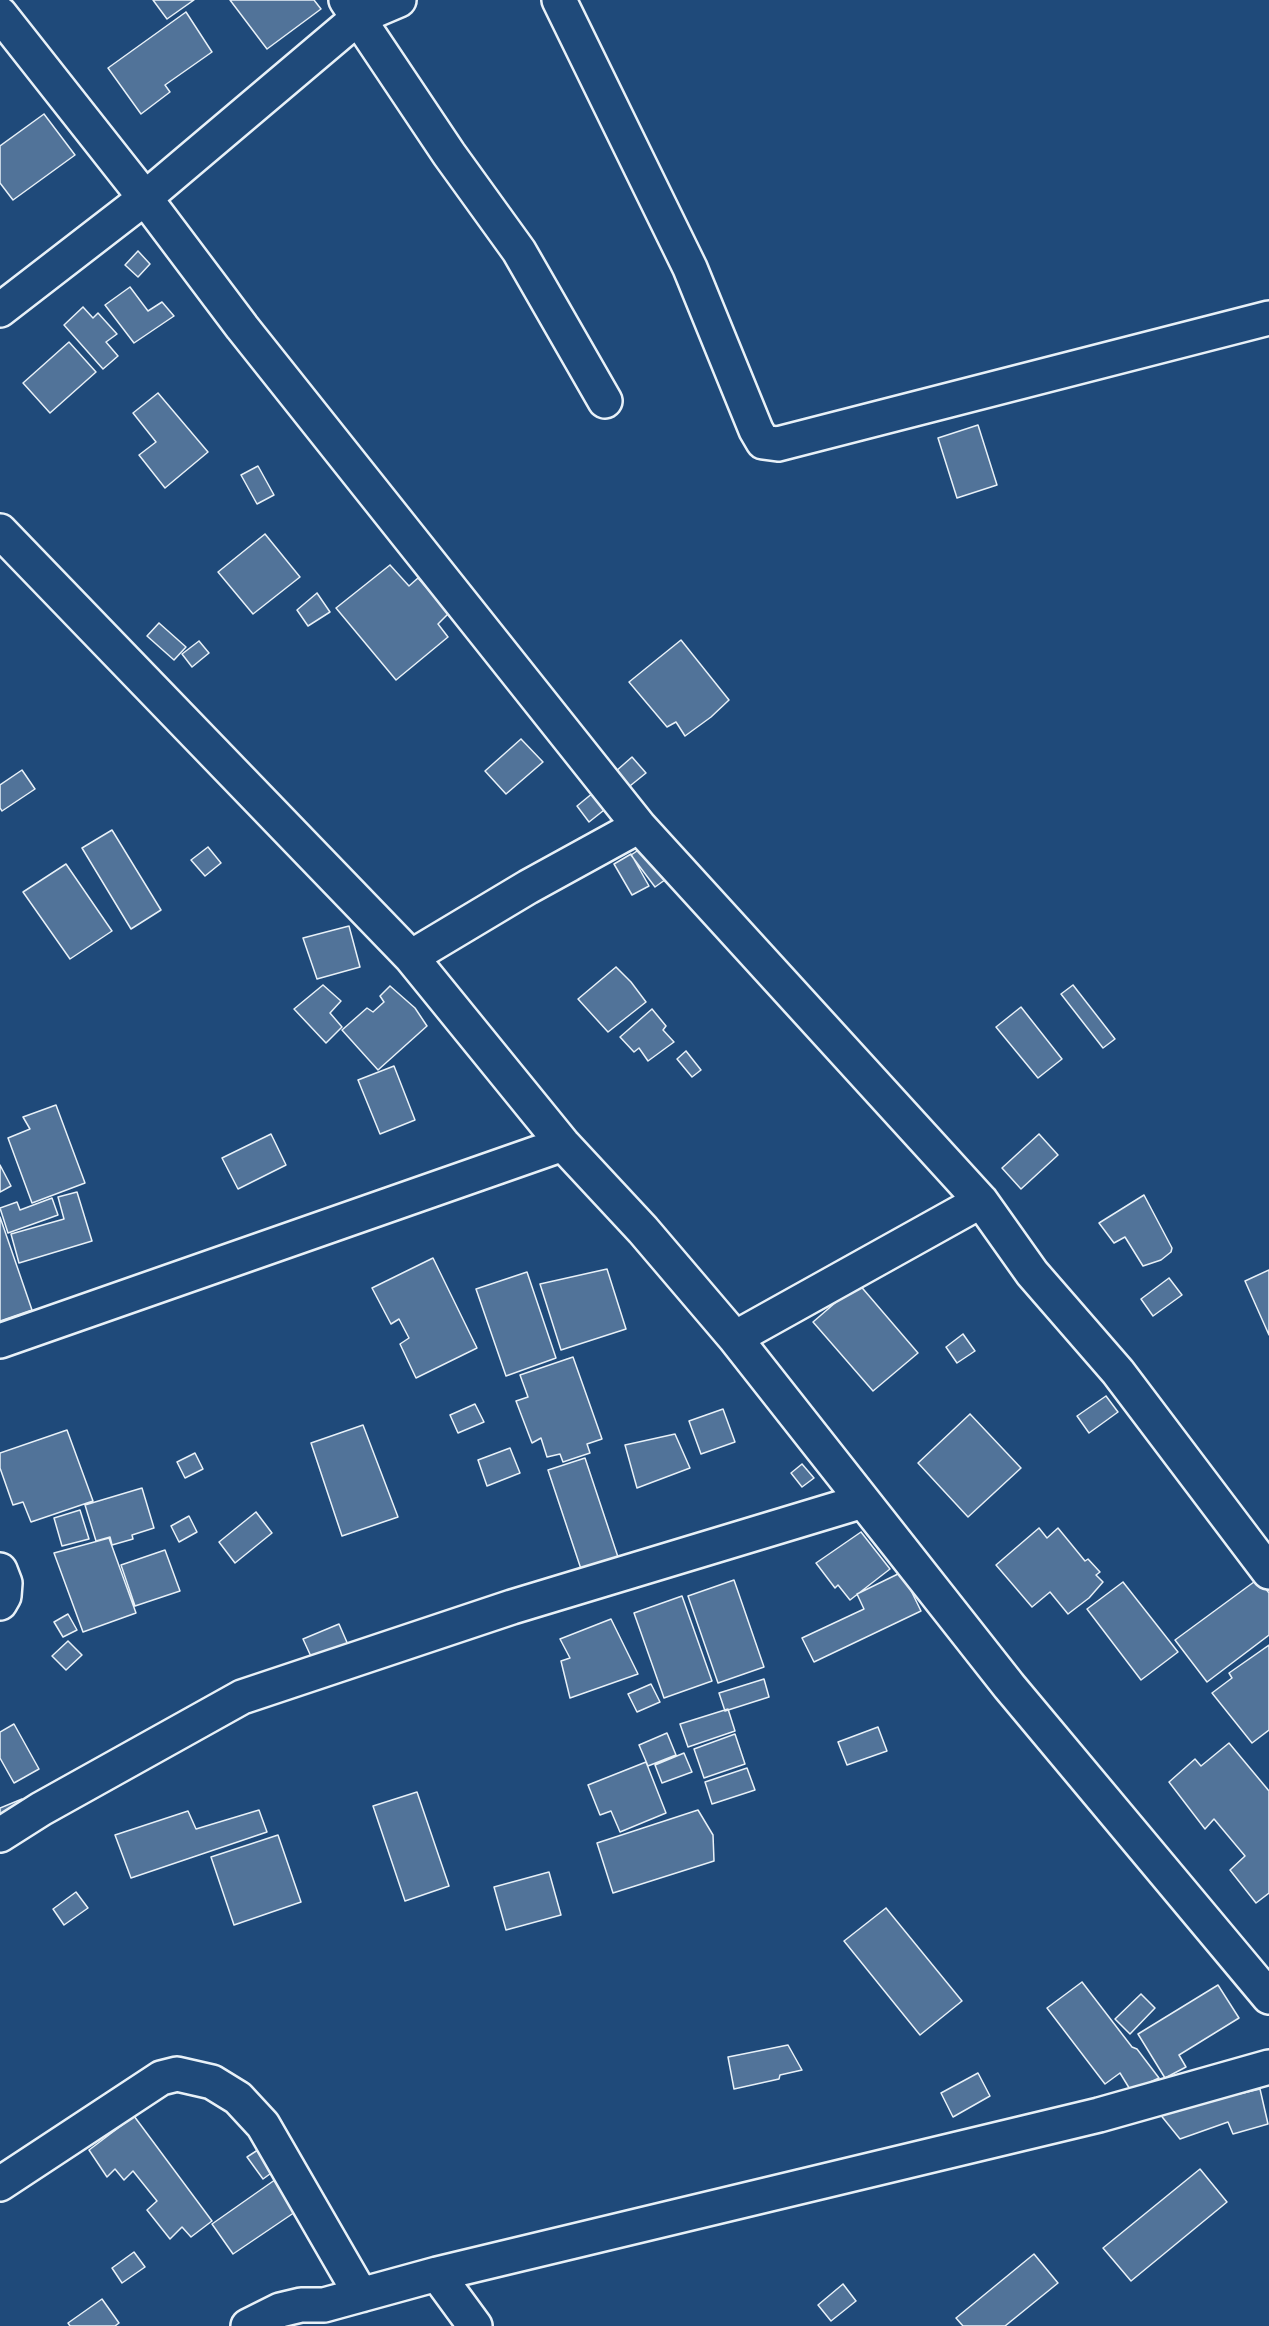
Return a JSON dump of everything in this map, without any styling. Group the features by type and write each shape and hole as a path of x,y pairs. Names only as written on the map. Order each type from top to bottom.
{"street":[{"path":"0,310 145,198 353,8 399,0"},
{"path":"559,0 690,268 756,430 763,442 778,444 1269,318"},
{"path":"353,8 449,154 519,251 605,401"},
{"path":"0,14 145,198 242,327 639,826 981,1201 1032,1273 1118,1372 1269,1572"},
{"path":"0,531 411,957 563,1144 643,1230 735,1338 1009,1686 1269,1997"},
{"path":"411,957 528,887 639,826"},
{"path":"0,1341 563,1144"},
{"path":"735,1338 981,1201"},
{"path":"0,1835 41,1809 242,1698 512,1607 863,1501"},
{"path":"0,1570 5,1583 4,1596 0,1603"},
{"path":"248,2326 280,2310 301,2305 324,2305 437,2274 1099,2115 1269,2067"},
{"path":"0,2184 161,2078 177,2074 212,2082 238,2098 263,2126 361,2295"},
{"path":"437,2274 475,2326"}],"building":[{"path":"153,0 194,0 167,19"},
{"path":"230,0 314,0 321,9 267,49"},
{"path":"186,12 212,52 165,85 170,92 141,114 108,68"},
{"path":"44,114 75,155 13,200 0,183 0,146"},
{"path":"138,251 150,264 138,277 125,265"},
{"path":"130,287 148,311 162,302 174,316 134,343 105,305"},
{"path":"83,307 93,318 98,313 117,334 106,342 118,356 103,369 64,325"},
{"path":"69,342 96,372 50,413 23,383"},
{"path":"158,393 208,452 165,488 139,455 156,442 133,413"},
{"path":"978,425 997,485 957,498 938,438"},
{"path":"258,466 274,495 257,504 241,475"},
{"path":"265,534 300,577 253,614 218,572"},
{"path":"390,565 409,586 418,578 449,613 438,624 448,637 396,680 336,608"},
{"path":"317,593 330,612 308,626 297,610"},
{"path":"159,623 186,647 174,660 147,636"},
{"path":"681,640 729,700 685,736 676,722 667,727 629,682"},
{"path":"199,641 209,653 192,667 182,654"},
{"path":"521,739 543,762 506,794 485,771"},
{"path":"632,757 646,773 620,794 607,779"},
{"path":"22,770 35,789 2,811 0,785"},
{"path":"605,783 618,799 589,822 577,806"},
{"path":"112,830 161,910 131,929 82,848"},
{"path":"646,845 669,877 655,887 631,855"},
{"path":"208,847 221,863 205,876 191,860"},
{"path":"631,854 649,886 632,895 614,864"},
{"path":"66,864 112,931 70,959 23,892"},
{"path":"349,926 360,967 317,979 303,938"},
{"path":"616,967 646,1002 608,1032 578,999"},
{"path":"323,985 341,1001 330,1013 342,1027 326,1043 294,1009"},
{"path":"1073,985 1115,1039 1103,1048 1061,994"},
{"path":"390,986 415,1008 427,1026 378,1070 342,1030 367,1008 373,1012 384,1002 380,996"},
{"path":"1021,1007 1062,1059 1038,1078 996,1027"},
{"path":"652,1009 666,1026 663,1030 674,1042 648,1061 639,1048 634,1052 620,1037"},
{"path":"686,1051 701,1070 692,1077 677,1059"},
{"path":"394,1066 415,1120 380,1134 358,1080"},
{"path":"56,1105 85,1183 32,1203 8,1138 30,1129 23,1117"},
{"path":"271,1134 286,1165 238,1189 222,1158"},
{"path":"1039,1134 1058,1155 1021,1189 1002,1168"},
{"path":"0,1165 11,1186 0,1192"},
{"path":"77,1192 92,1241 19,1263 11,1234 64,1219 58,1197"},
{"path":"1144,1195 1172,1248 1171,1252 1161,1260 1143,1266 1125,1237 1114,1243 1099,1223"},
{"path":"52,1198 58,1215 8,1233 0,1208 17,1202 20,1210"},
{"path":"0,1217 32,1310 0,1321"},
{"path":"433,1258 477,1348 416,1378 400,1344 409,1338 399,1319 391,1324 372,1288"},
{"path":"607,1269 626,1329 561,1350 540,1284"},
{"path":"1269,1270 1269,1335 1245,1281"},
{"path":"527,1272 556,1358 506,1376 476,1289"},
{"path":"1169,1278 1182,1295 1153,1316 1141,1299"},
{"path":"858,1283 918,1353 873,1391 813,1322"},
{"path":"963,1334 975,1351 957,1363 946,1347"},
{"path":"573,1357 602,1439 587,1444 590,1453 563,1462 560,1454 547,1457 541,1438 532,1443 516,1401 528,1397 520,1375"},
{"path":"1106,1396 1118,1412 1089,1433 1077,1416"},
{"path":"475,1404 484,1422 458,1433 450,1415"},
{"path":"723,1409 735,1442 701,1454 689,1421"},
{"path":"970,1414 1021,1468 968,1517 918,1463"},
{"path":"363,1425 398,1517 342,1536 311,1443"},
{"path":"67,1430 93,1501 31,1522 23,1502 13,1505 0,1468 0,1453"},
{"path":"675,1434 690,1468 637,1488 625,1445"},
{"path":"510,1448 520,1473 487,1486 478,1460"},
{"path":"195,1453 203,1469 185,1478 177,1462"},
{"path":"585,1458 618,1557 581,1569 548,1470"},
{"path":"802,1464 814,1478 802,1487 791,1473"},
{"path":"142,1488 154,1528 132,1535 133,1539 112,1545 110,1537 96,1541 85,1505"},
{"path":"80,1510 89,1539 62,1546 54,1518"},
{"path":"256,1512 272,1533 235,1563 219,1542"},
{"path":"189,1516 197,1532 179,1542 171,1526"},
{"path":"1039,1528 1047,1538 1058,1528 1085,1561 1088,1559 1100,1572 1096,1575 1103,1582 1089,1598 1068,1614 1050,1592 1032,1607 996,1565"},
{"path":"861,1532 890,1569 850,1600 838,1585 835,1588 816,1563"},
{"path":"109,1538 136,1613 83,1632 54,1553"},
{"path":"165,1550 180,1591 135,1606 121,1565"},
{"path":"902,1572 921,1611 814,1662 802,1638 864,1609 857,1594"},
{"path":"1258,1579 1269,1593 1269,1635 1207,1682 1175,1640"},
{"path":"734,1580 764,1667 718,1683 688,1596"},
{"path":"1123,1582 1178,1652 1141,1680 1087,1609"},
{"path":"682,1596 712,1681 664,1698 634,1613"},
{"path":"68,1614 77,1630 63,1637 54,1622"},
{"path":"611,1619 638,1674 570,1698 561,1661 570,1658 560,1639"},
{"path":"339,1624 349,1647 314,1663 303,1639"},
{"path":"68,1641 82,1655 66,1670 52,1656"},
{"path":"1269,1645 1269,1730 1252,1743 1212,1693 1232,1678 1229,1673"},
{"path":"764,1679 769,1697 725,1711 719,1693"},
{"path":"651,1684 660,1702 637,1712 628,1694"},
{"path":"728,1709 735,1731 688,1747 680,1724"},
{"path":"14,1724 39,1769 14,1783 0,1758 0,1732"},
{"path":"878,1727 887,1751 847,1765 838,1742"},
{"path":"667,1733 676,1755 648,1766 639,1745"},
{"path":"735,1734 745,1764 704,1778 694,1749"},
{"path":"1229,1743 1269,1791 1269,1893 1256,1903 1230,1870 1245,1856 1214,1819 1205,1829 1169,1782 1195,1759 1201,1766"},
{"path":"684,1753 692,1772 662,1783 655,1765"},
{"path":"646,1762 666,1813 620,1832 611,1811 600,1815 588,1785"},
{"path":"747,1768 755,1790 712,1804 705,1782"},
{"path":"417,1792 449,1886 405,1901 373,1806"},
{"path":"22,1799 30,1818 0,1831 0,1808"},
{"path":"259,1810 267,1832 131,1878 115,1835 188,1811 196,1829"},
{"path":"698,1810 713,1835 714,1861 613,1893 597,1843"},
{"path":"278,1835 301,1902 234,1925 211,1857"},
{"path":"549,1872 561,1915 506,1930 494,1887"},
{"path":"76,1892 88,1908 64,1925 53,1909"},
{"path":"886,1908 962,2001 920,2035 844,1941"},
{"path":"1082,1982 1159,2078 1131,2091 1120,2073 1105,2084 1047,2008"},
{"path":"1218,1985 1239,2018 1179,2055 1186,2067 1165,2078 1138,2034"},
{"path":"1141,1994 1155,2008 1130,2034 1115,2019"},
{"path":"788,2045 802,2070 780,2075 779,2079 734,2089 728,2057"},
{"path":"978,2073 990,2096 953,2117 941,2093"},
{"path":"1260,2089 1268,2124 1233,2134 1228,2122 1180,2139 1159,2113"},
{"path":"134,2116 212,2221 191,2237 182,2227 170,2239 147,2210 157,2201 133,2171 124,2180 115,2169 107,2177 89,2150"},
{"path":"267,2144 281,2166 263,2179 247,2157"},
{"path":"1200,2169 1227,2202 1131,2281 1103,2248"},
{"path":"279,2177 301,2208 233,2254 212,2224"},
{"path":"134,2252 145,2267 122,2283 112,2268"},
{"path":"1034,2254 1058,2283 1005,2326 963,2326 956,2318"},
{"path":"843,2284 856,2301 831,2321 818,2305"},
{"path":"102,2299 119,2323 115,2326 70,2326 68,2323"}]}
